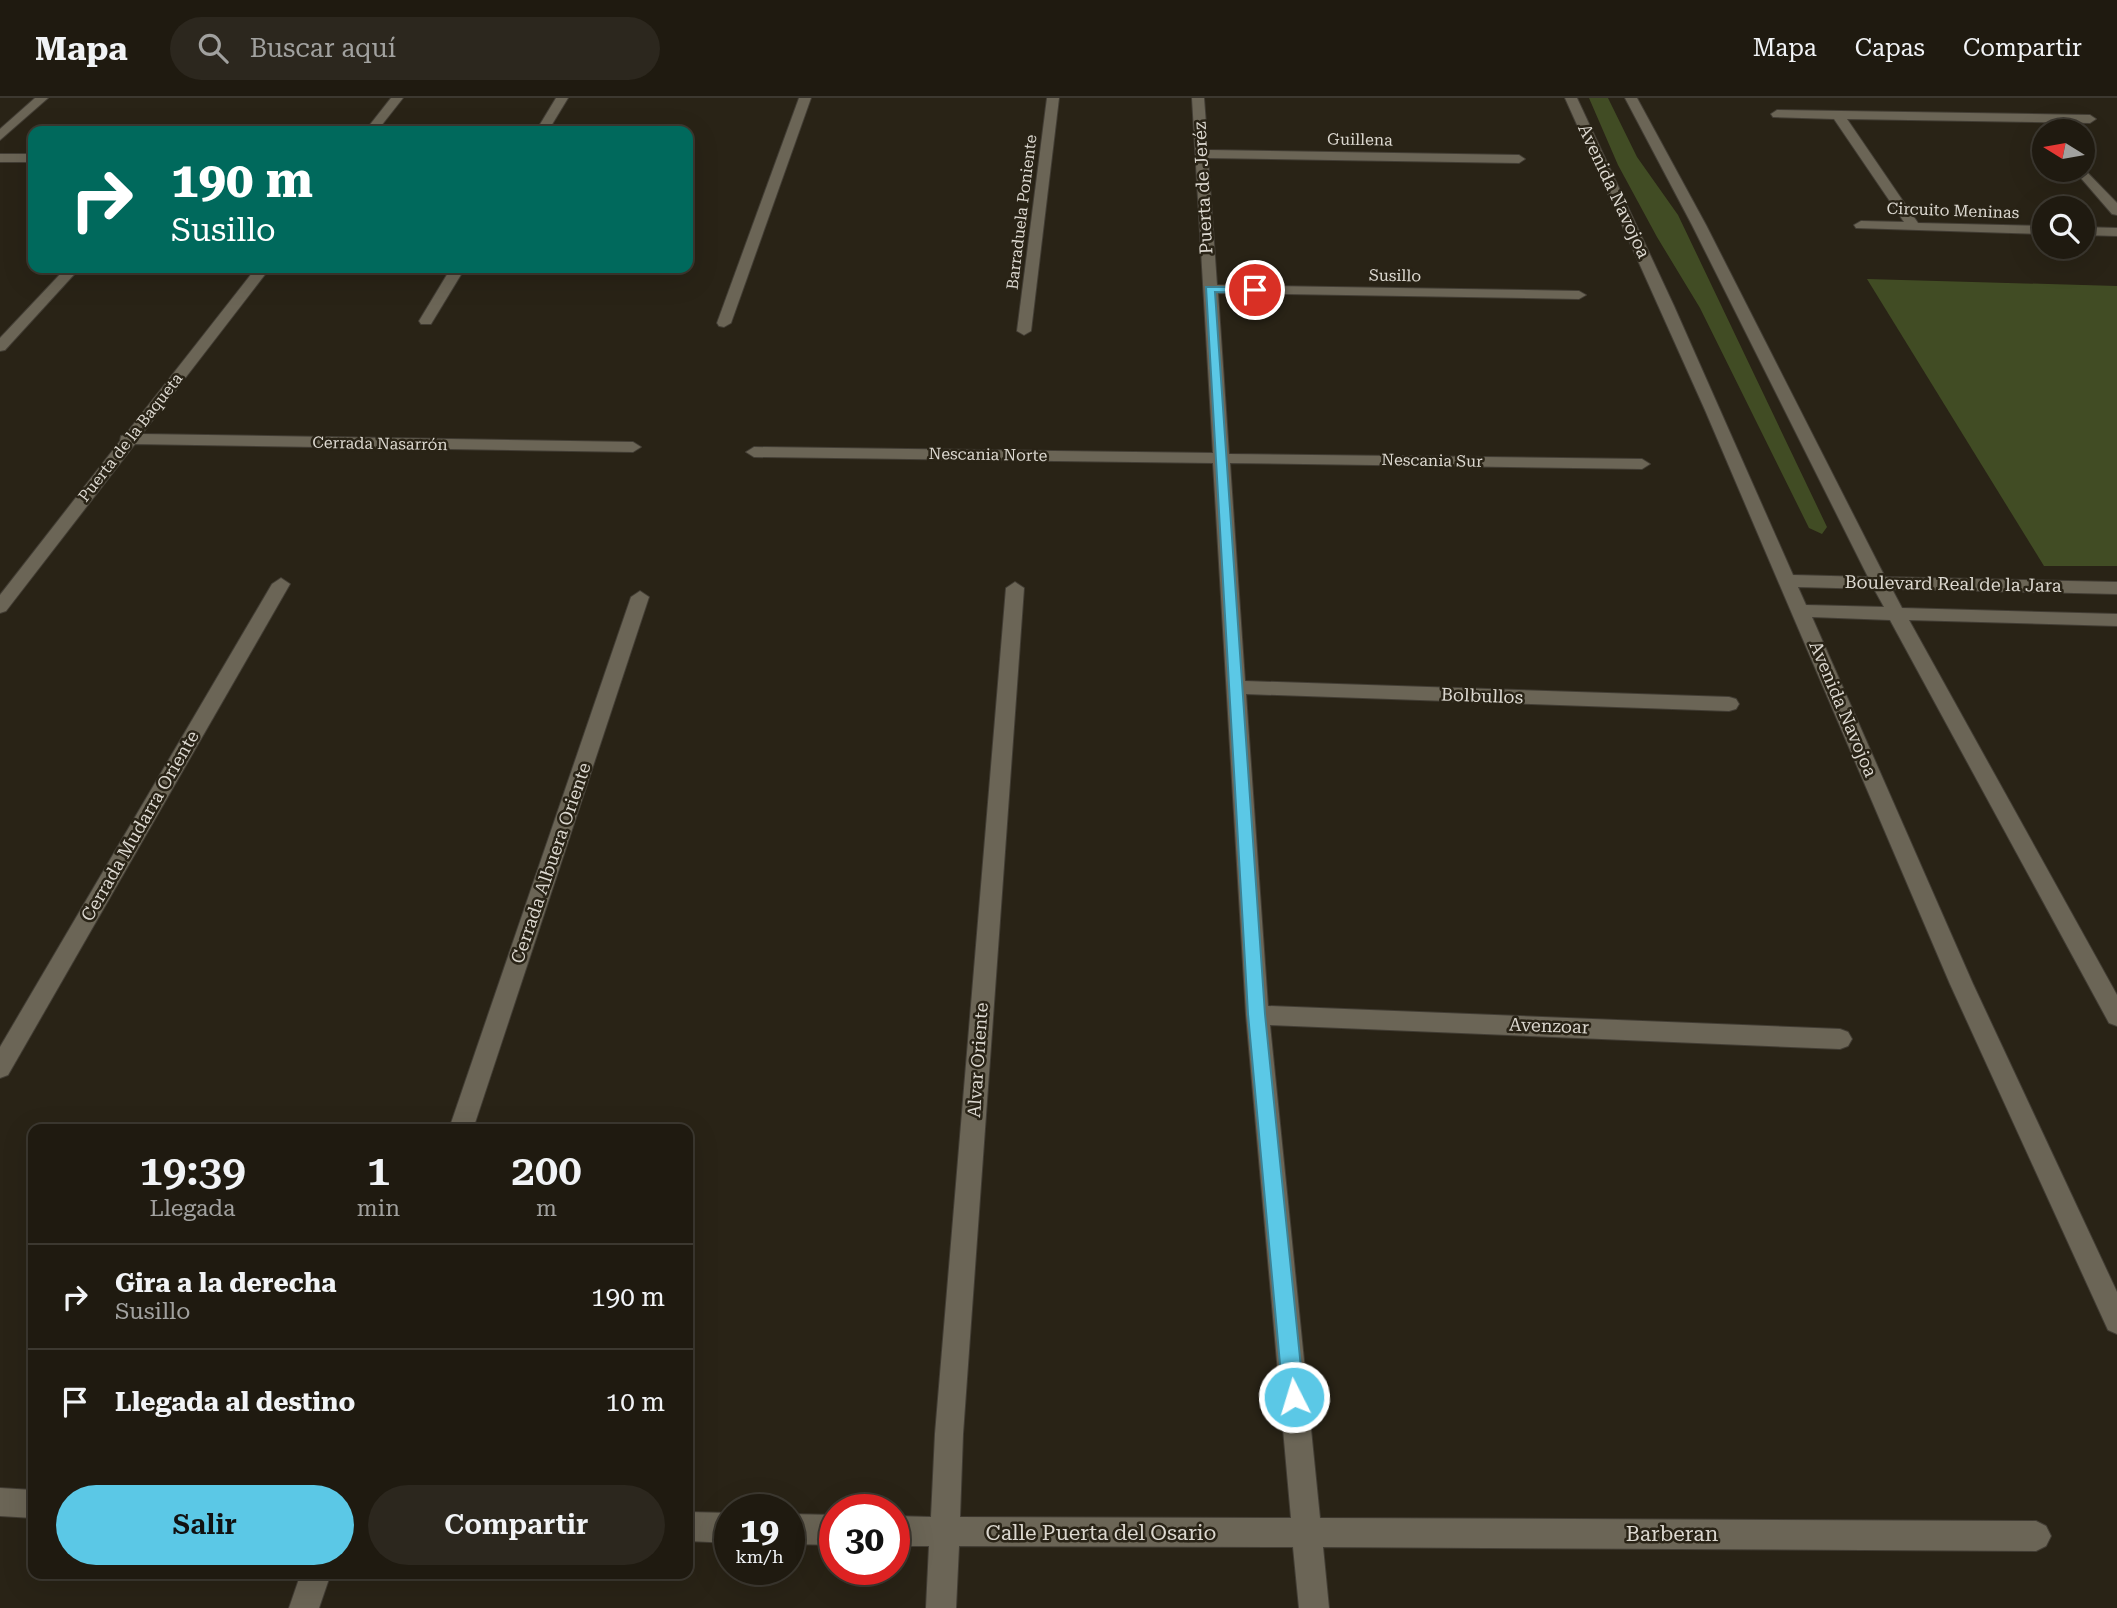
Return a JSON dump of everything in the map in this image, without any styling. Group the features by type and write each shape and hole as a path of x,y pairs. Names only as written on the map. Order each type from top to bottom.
{"street":[{"path":"0,136 42,98"},
{"path":"375,126 397,98"},
{"path":"545,126 562,98"},
{"path":"724,323 805,98"},
{"name":"Barraduela Poniente","path":"1024,331 1053,98"},
{"name":"Puerta de Jeréz","path":"1198,98 1257,1014 1314,1608"},
{"name":"Avenida Navojoa","path":"1571,98 1639,240 1802,611 1940,937 2117,1321"},
{"path":"1631,98 1705,237 1879,582 2117,1016"},
{"path":"1777,114 2090,119"},
{"path":"1838,115 1913,227"},
{"name":"Guillena","path":"1201,154 1519,159"},
{"path":"0,158 28,158"},
{"path":"2091,182 2117,211"},
{"name":"Circuito Meninas","path":"1861,225 2032,230"},
{"path":"2095,231 2117,232"},
{"path":"0,347 68,273"},
{"name":"Puerta de la Baqueta","path":"0,607 127,439 259,273"},
{"path":"426,321 455,273"},
{"name":"Susillo","path":"1209,289 1579,295"},
{"name":"Cerrada Nasarrón","path":"127,439 633,447"},
{"name":"Nescania Norte","path":"754,452 1221,456"},
{"name":"Nescania Sur","path":"1221,456 1642,464"},
{"name":"Boulevard Real de la Jara","path":"1788,581 2115,592"},
{"name":"Cerrada Mudarra Oriente","path":"0,1068 281,584"},
{"name":"Alvar Oriente","path":"941,1608 950,1420 1015,588"},
{"name":"Cerrada Albuera Oriente","path":"463,1124 640,597"},
{"name":"Boulevard Real de la Jara","path":"1802,611 2117,620"},
{"name":"Bolbullos","path":"1236,687 1729,704"},
{"name":"Avenzoar","path":"1257,1014 1840,1039"},
{"path":"0,1502 28,1504"},
{"path":"693,1527 714,1528"},
{"name":"Calle Puerta del Osario","path":"910,1531 1307,1533"},
{"name":"Barberan","path":"1307,1533 2036,1536"},
{"path":"304,1608 314,1579"}],"green space":[{"path":"1589,98 1608,98 1637,157 1678,215 1827,527 1822,534 1809,528 1700,308 1618,165"},
{"path":"1867,279 2117,286 2117,566 2044,566"}],"route":[{"path":"1255,290 1209,289 1257,1014 1294,1397"}]}
